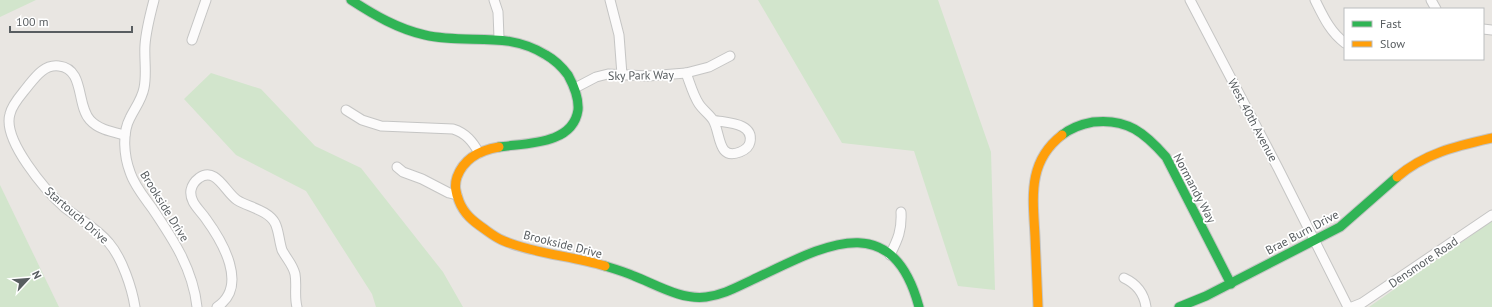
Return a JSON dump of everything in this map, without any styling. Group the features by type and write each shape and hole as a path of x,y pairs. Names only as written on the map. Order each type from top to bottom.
{"street":[{"name":"Brookside Drive","path":"154,0 145,44 144,88 140,100 129,120 125,135 126,150 130,172 136,184 170,234 182,257 192,282 196,307"},
{"path":"192,40 206,0"},
{"path":"351,0 380,19 420,34 447,38 499,38 520,42 544,52 564,69 578,95 576,118 568,131 542,141 486,150 472,156 461,168 455,187 457,195 449,193 422,179 401,172 397,166"},
{"path":"494,0 498,12 499,38"},
{"path":"610,0 619,35 622,75"},
{"name":"West 40th Avenue","path":"1190,0 1315,240"},
{"path":"1314,0 1329,28 1344,42"},
{"name":"Sky Park Way","path":"575,88 596,77 608,74 648,76 686,73 709,67 730,56"},
{"name":"Startouch Drive","path":"125,135 103,130 91,121 86,114 74,74 68,69 58,65 45,68 6,114 15,143 36,177 59,202 101,235 113,247 124,272 135,307"},
{"path":"686,73 698,104 713,120 719,139 725,151 730,154 736,154 750,146 751,138 747,130 742,126 734,123 727,124 713,120"},
{"path":"346,110 362,120 381,126 454,129 464,134 479,153"},
{"name":"Normandy Way","path":"1038,307 1033,202 1035,177 1043,154 1052,142 1079,125 1092,122 1117,122 1137,130 1158,147 1166,157 1231,284"},
{"name":"Brae Burn Drive","path":"1180,307 1231,284 1340,227 1409,166 1428,157 1456,147 1492,138"},
{"path":"217,307 223,302 229,293 232,275 229,262 220,242 210,224 191,198 190,193 192,185 205,175 213,176 219,180 236,199 268,216 274,222 282,250 294,270 297,307"},
{"name":"Brookside Drive","path":"457,195 461,207 473,222 504,241 633,274 674,292 691,297 704,297 724,293 811,252 842,242 860,242 869,244 877,246 898,262 907,275 919,307"},
{"path":"890,255 900,232 902,224 901,212"},
{"name":"Densmore Road","path":"1352,307 1362,303 1492,215"},
{"path":"1315,240 1348,307"},
{"path":"1124,278 1134,284 1141,291 1146,307"}],"green space":[{"path":"0,0 36,0 0,17"},
{"path":"758,0 938,0 991,152 995,290 958,286 914,151 842,143"},
{"path":"211,73 261,89 315,146 361,168 443,272 463,307 376,307 372,294 306,191 236,155 184,99"},
{"path":"0,185 59,307 0,307"},
{"path":"1492,221 1492,307 1369,307"}],"traffic: fast":[{"path":"351,0 386,21 405,29 441,38 487,39 516,43 531,47 546,55 561,66 568,75 577,97 578,110 574,121 567,130 558,136 547,140 535,143 499,147"},
{"path":"1062,135 1081,125 1105,121 1126,125 1143,134 1151,141 1166,157 1231,284"},
{"path":"1179,307 1206,296 1340,227 1397,177"},
{"path":"605,266 627,273 678,294 706,297 730,290 827,247 850,243 872,245 891,255 907,275 919,307"}],"traffic: slow":[{"path":"1038,307 1033,194 1038,169 1043,157 1062,135"},
{"path":"1397,177 1430,156 1466,144 1492,138"},
{"path":"499,147 486,150 474,156 460,170 456,180 457,195 463,210 469,217 501,240 528,249 605,266"}]}
